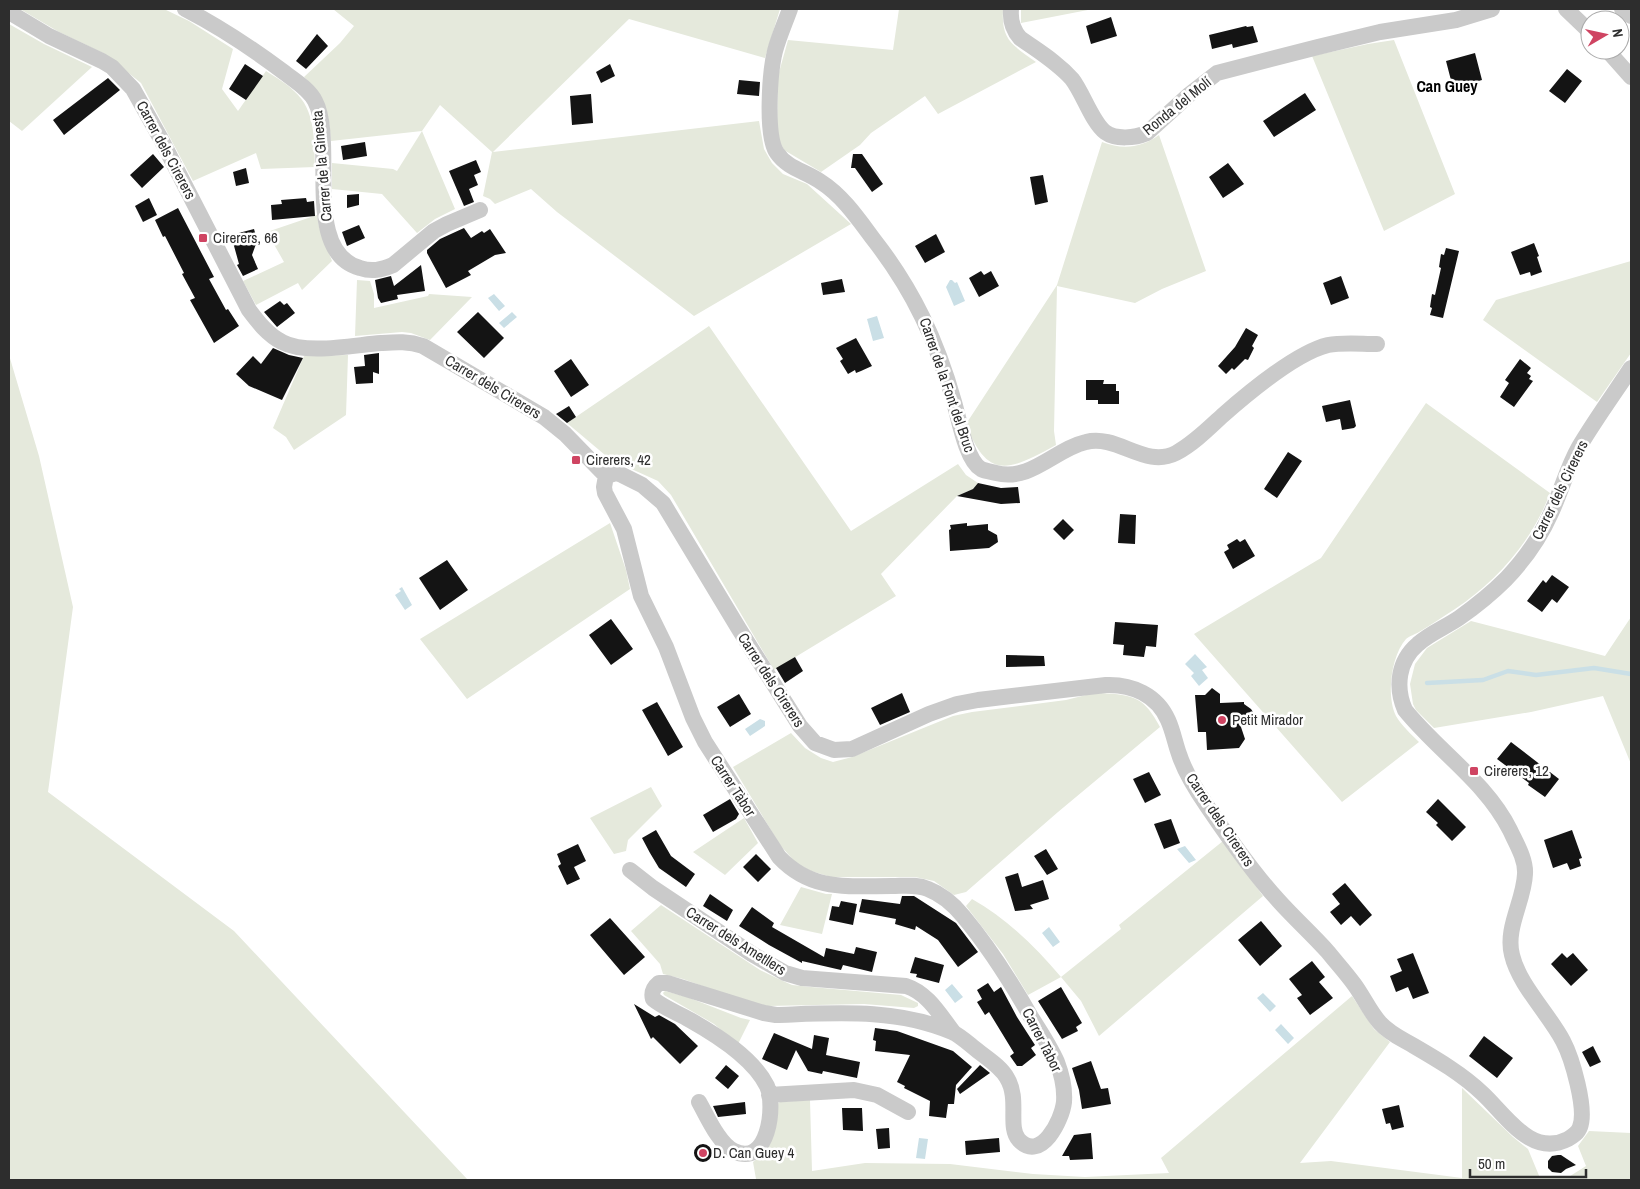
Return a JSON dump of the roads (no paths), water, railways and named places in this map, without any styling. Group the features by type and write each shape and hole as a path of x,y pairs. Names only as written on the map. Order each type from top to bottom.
{"street":[{"name":"Carrer de la Ginesta","path":"185,9 214,25 276,66 304,88 315,100 321,116 323,194 326,220 336,249 346,264 367,270 393,265 434,231 480,210"},
{"name":"Carrer de la Font del Bruc","path":"790,9 775,51 771,84 769,110 775,151 787,164 821,182 836,195 854,214 901,276 937,346 966,449 980,469 1004,475 1028,472 1071,447 1088,441 1106,441 1144,456 1168,456 1187,446 1243,398 1297,359 1326,346 1377,344"},
{"name":"Ronda del Molí","path":"1012,9 1012,24 1020,38 1056,62 1072,80 1105,132 1116,137 1141,136 1147,133 1190,94 1217,74 1380,32 1456,20 1492,9"},
{"path":"1566,9 1580,22"},
{"path":"1622,9 1631,16"},
{"name":"Carrer dels Cirerers","path":"9,12 49,36 112,67 133,89 162,139 249,310 266,331 275,338 290,346 298,347 323,348 404,341 423,346 544,417 565,434 606,476 616,473 629,478 642,485 663,503 739,630 800,726 816,743 834,750 852,749 929,714 957,704 978,700 1106,685 1134,688 1145,693 1168,718 1187,774 1207,806 1266,886 1354,983 1379,1022 1395,1036 1456,1071 1490,1100 1529,1139 1548,1145 1565,1141 1574,1136 1580,1129 1582,1108 1563,1040 1522,978 1512,957 1510,939 1526,872 1522,857 1509,829 1490,801 1405,710 1400,699 1399,681 1403,665 1417,644 1459,618 1491,593 1519,565 1545,526 1579,447 1631,368"},
{"path":"1616,60 1631,77"},
{"name":"Carrer Tàbor","path":"606,476 605,493 624,529 640,590 666,647 693,718 705,742 772,847 795,872 823,884 858,887 918,886 939,895 962,914 1014,988 1057,1062 1063,1082 1064,1102 1055,1127 1046,1140 1034,1147 1027,1146 1017,1138 1014,1132 1014,1095 1006,1077 992,1063 954,1033 909,1019 885,1015 859,1013 776,1015 764,1013 667,983 659,983 652,994 653,999 699,1025 748,1062 758,1073 769,1095 770,1115 767,1134 758,1148 748,1154 731,1150 715,1131 699,1102"},
{"name":"Carrer dels Ametllers","path":"630,870 660,893 752,954 785,973 802,978 906,986 915,989 922,994 954,1033"},
{"path":"769,1095 854,1090 877,1095 908,1112"}],"water":[{"path":"950,280 955,283 957,282 965,301 954,306 946,287"},
{"path":"494,294 505,306 499,311 488,298"},
{"path":"512,312 517,317 504,328 499,323"},
{"path":"877,316 884,338 873,341 867,319"},
{"path":"402,587 412,605 405,610 395,595 401,591 399,589"},
{"path":"1195,654 1207,667 1202,670 1208,678 1199,686 1191,676 1194,673 1185,664"},
{"path":"760,719 765,721 765,726 750,736 745,729"},
{"path":"1185,846 1196,860 1189,863 1177,849"},
{"path":"1049,927 1060,942 1053,947 1042,933"},
{"path":"952,984 963,997 955,1003 945,990"},
{"path":"1263,993 1276,1006 1270,1012 1257,998"},
{"path":"1281,1024 1294,1038 1288,1044 1275,1030"},
{"path":"919,1138 928,1139 925,1159 916,1158"}],"waterway":[{"path":"1427,683 1483,680 1508,671 1536,675 1594,668 1631,674"}],"place":[{"name":"Cirerers, 66","path":"203,238"},
{"name":"Cirerers, 42","path":"576,460"},
{"name":"Petit Mirador","path":"1222,720"},
{"name":"Cirerers, 12","path":"1474,771"},
{"name":"D. Can Guey 4","path":"703,1153"}],"district":[{"name":"Can Guey","path":"1447,86"}]}
